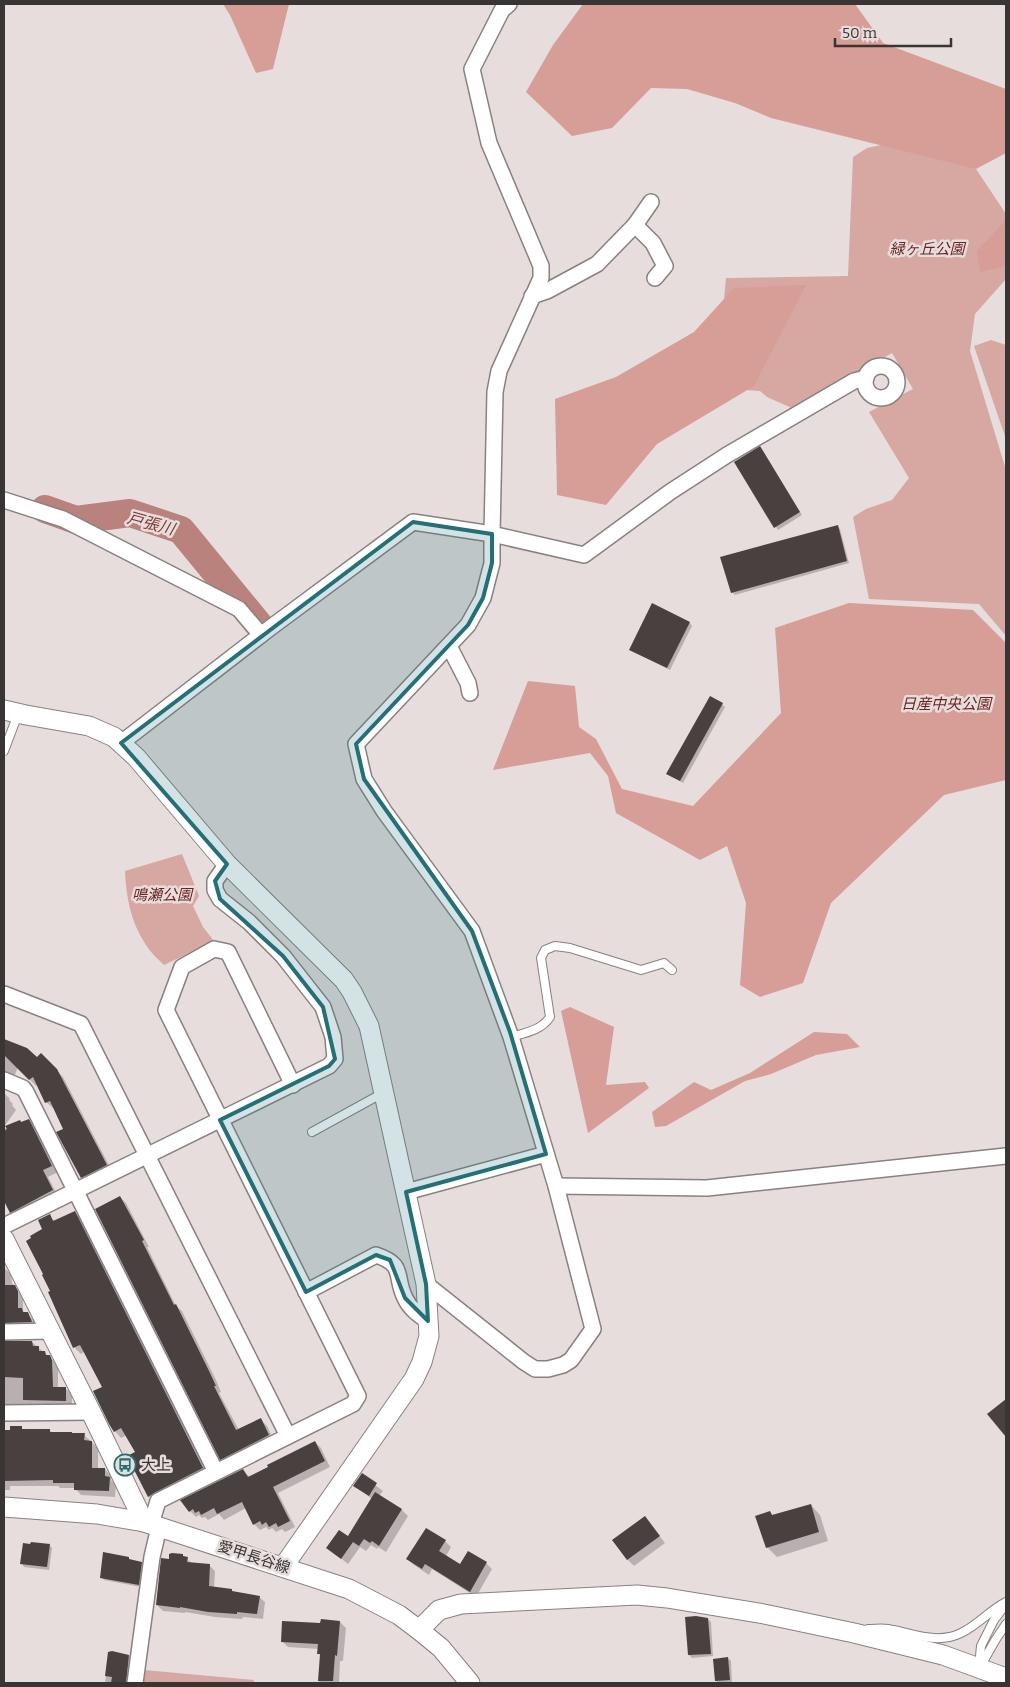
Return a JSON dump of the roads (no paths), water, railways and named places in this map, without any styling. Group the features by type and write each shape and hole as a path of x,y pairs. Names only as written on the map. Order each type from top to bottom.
{"street":[{"path":"426,1284 535,1369 548,1369 563,1365 571,1360 593,1329 556,1186 511,1037 472,931 384,811 364,779 356,744 468,625 483,598 492,563 495,392 499,371 541,278 541,266 489,143 472,68 502,10 509,4"},
{"path":"532,296 547,291 597,264 635,225 651,202"},
{"path":"635,225 653,243 665,266 655,278"},
{"path":"121,743 261,635 413,522 492,534 584,555 670,492 727,455 854,381 866,378"},
{"path":"4,500 63,519 239,609 261,635"},
{"path":"449,646 468,683 470,693"},
{"path":"11,711 89,726 106,733 121,743 136,757 227,864 344,980 369,1026 426,1284 429,1336 422,1362 414,1379 283,1567"},
{"path":"4,1226 329,1066 335,1059 333,1038 323,1007 283,956 248,922 220,899 215,881 227,864"},
{"path":"135,1683 152,1557 152,1524 158,1502 353,1404 358,1396 166,1010 182,967 214,949 228,952 293,1084"},
{"path":"4,994 81,1024 288,1436"},
{"path":"4,1080 23,1088 26,1092 216,1472"},
{"path":"406,1192 546,1154"},
{"path":"556,1186 708,1188 1006,1156"},
{"path":"6,1247 91,1412 152,1524"},
{"path":"306,1292 376,1255 390,1260 397,1271 405,1298 413,1311 428,1321"},
{"path":"4,1332 50,1332"},
{"path":"4,1413 91,1412"},
{"name":"愛甲長谷線","path":"4,1507 97,1514 152,1524 349,1589 399,1615 419,1630 441,1648 470,1683"},
{"path":"419,1630 439,1610 461,1604 637,1595 712,1605 831,1628 943,1655 977,1676 1006,1678"}],"lane":[{"path":"4,752 11,711"},
{"path":"511,1037 530,1032 547,1022 550,1017 541,958 544,950 555,946 570,948 641,970 664,963 672,970"},
{"path":"312,1132 384,1092"},
{"path":"831,1628 886,1629 939,1639 962,1633 994,1608 1006,1603"},
{"path":"977,1676 981,1646 994,1620 1006,1603"},
{"path":"977,1676 996,1638 1006,1624"}],"waterway":[{"name":"戸張川","path":"45,509 76,520 130,513 181,530 259,625"}],"place":[{"name":"大上","path":"125,1465"}],"park label":[{"name":"緑ヶ丘公園","path":"927,249"},
{"name":"日産中央公園","path":"946,704"},
{"name":"鳴瀬公園","path":"162,895"}]}
